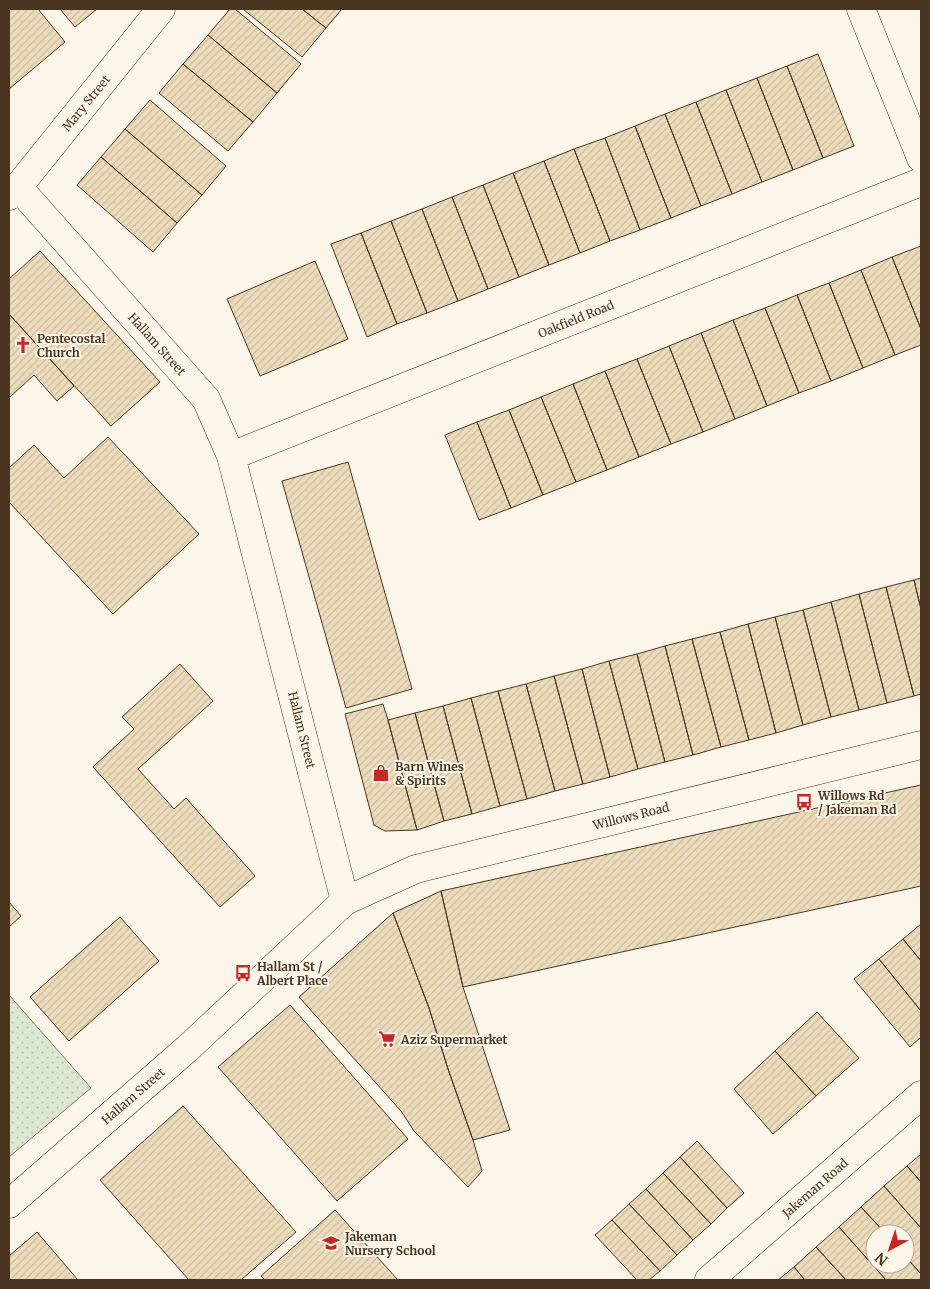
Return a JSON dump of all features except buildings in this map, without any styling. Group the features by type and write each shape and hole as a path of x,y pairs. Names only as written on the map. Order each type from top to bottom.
{"street":[{"name":"Mary Street","path":"13,191 161,9"},
{"path":"861,9 921,158"},
{"name":"Oakfield Road","path":"231,456 921,182"},
{"name":"Hallam Street","path":"9,1204 188,1048 346,901 231,456 206,399 13,191"},
{"name":"Willows Road","path":"346,901 416,869 921,745"},
{"name":"Jakeman Road","path":"709,1280 921,1095"}],"green space":[{"path":"9,995 91,1088 9,1157"}],"place":[{"name":"Pentecostal Church","path":"23,345"},
{"name":"Barn Wines & Spirits","path":"381,773"},
{"name":"Willows Rd / Jakeman Rd","path":"804,802"},
{"name":"Hallam St / Albert Place","path":"243,973"},
{"name":"Aziz Supermarket","path":"387,1039"},
{"name":"Jakeman Nursery School","path":"331,1243"}]}
